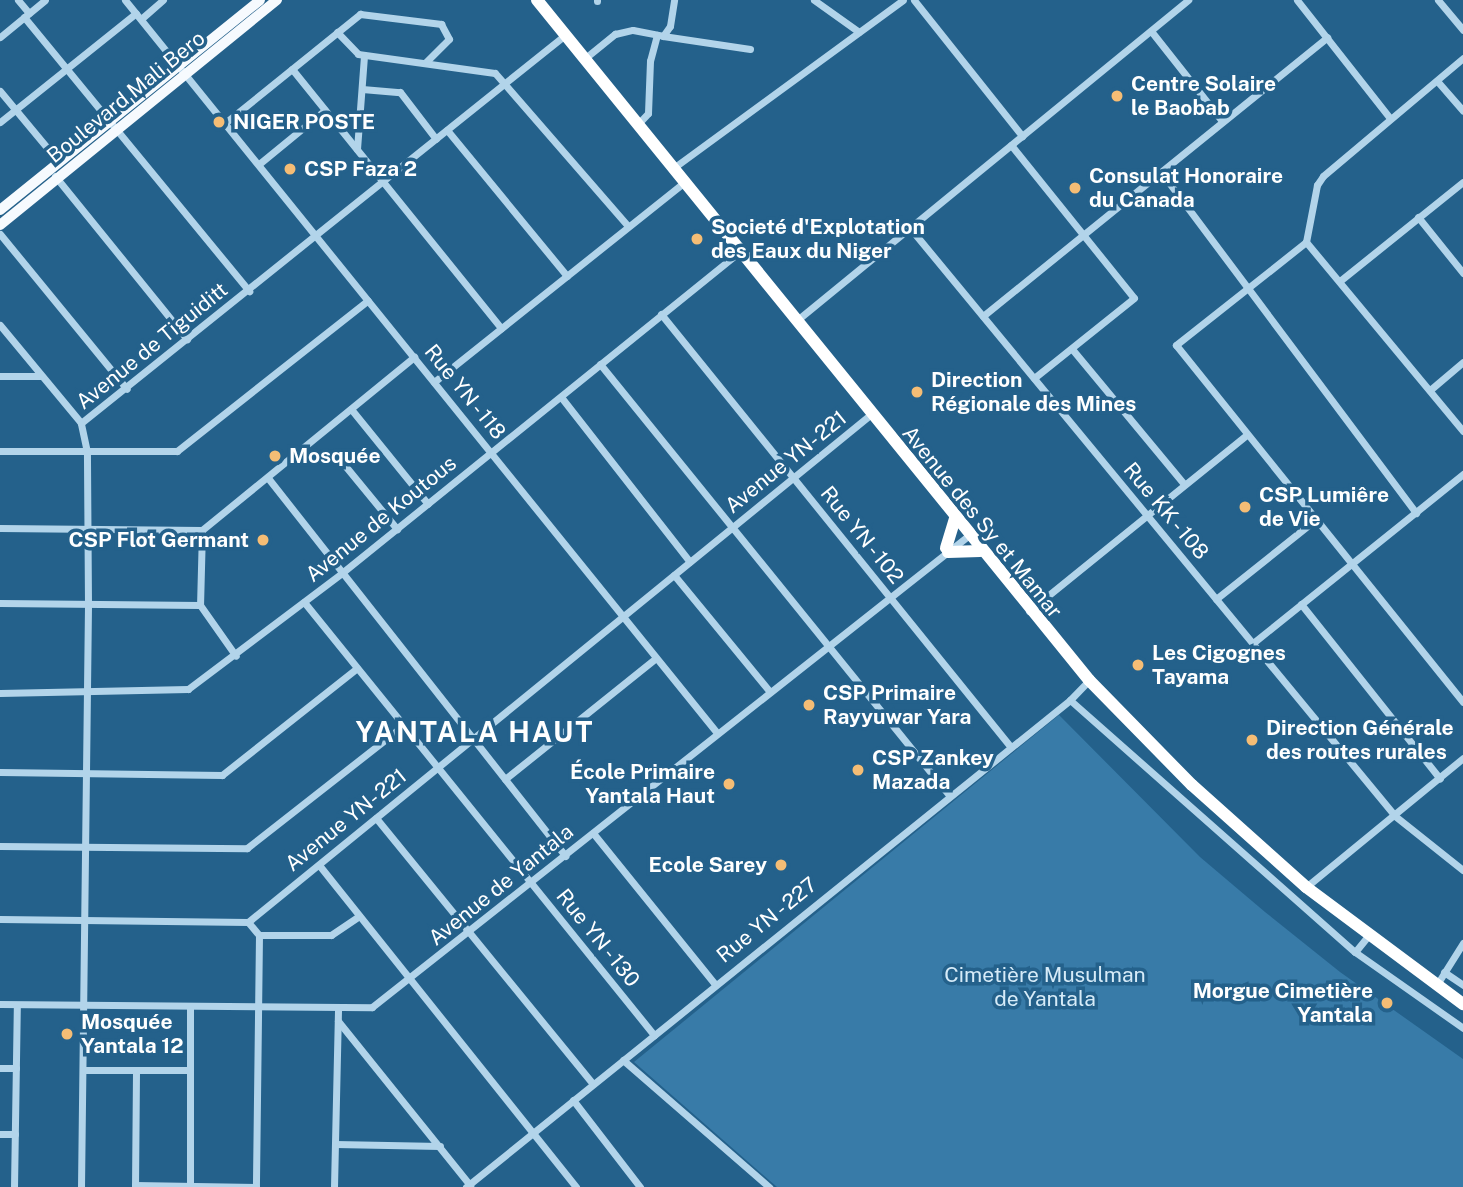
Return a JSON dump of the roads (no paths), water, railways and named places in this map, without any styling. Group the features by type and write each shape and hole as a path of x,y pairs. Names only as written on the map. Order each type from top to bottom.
{"highway":[{"name":"Avenue des Sy et Mamar","path":"537,0 1029,612 1089,680 1192,785 1306,887 1368,936 1463,1004"},
{"path":"955,519 945,551 980,551"}],"main road":[{"name":"Boulevard Mali Bero","path":"0,210 116,124 182,70 260,0"},
{"name":"Boulevard Mali Bero","path":"182,70 277,0"},
{"name":"Boulevard Mali Bero","path":"0,225 55,170"}],"street":[{"path":"19,0 26,15 249,291"},
{"path":"0,37 45,0"},
{"name":"Rue YN - 118","path":"125,0 717,733"},
{"path":"0,122 69,66 163,0"},
{"path":"637,125 648,113 650,61 660,36 670,26 674,0"},
{"path":"814,0 859,32"},
{"path":"672,169 903,0"},
{"path":"914,0 1022,136"},
{"path":"1297,0 1390,118"},
{"path":"1438,0 1463,30"},
{"path":"794,322 1151,31 1184,1"},
{"path":"225,123 362,14 440,24 449,39 426,62"},
{"path":"584,59 615,34 633,30 750,49"},
{"path":"1151,31 1222,121"},
{"path":"337,32 364,55 485,70 506,81 628,226"},
{"name":"Avenue de Tiguiditt","path":"81,1187 86,921 88,528 87,452 81,423 127,389 565,36"},
{"path":"983,316 1327,37"},
{"path":"357,149 364,55"},
{"path":"1463,58 1438,82 1390,118 1323,176 1306,242 1176,345 1463,702"},
{"path":"292,69 501,328"},
{"path":"1438,82 1463,111"},
{"path":"362,89 400,92 436,139"},
{"path":"0,91 16,109 55,170 187,339"},
{"path":"259,164 325,110"},
{"path":"447,130 567,276"},
{"path":"1011,145 1134,298 1034,378"},
{"path":"1161,172 1416,513"},
{"path":"433,382 683,183"},
{"path":"1340,280 1463,183"},
{"path":"1418,217 1463,273"},
{"name":"Rue KK - 108","path":"910,228 1395,816 1463,870"},
{"path":"0,234 127,389"},
{"path":"1306,242 1463,431"},
{"name":"Avenue de Koutous","path":"0,692 182,692 236,656 343,572 738,253"},
{"path":"0,451 87,452 182,448 368,300"},
{"name":"Rue YN - 102","path":"661,314 1010,746"},
{"path":"0,325 81,423"},
{"path":"1072,349 1184,484"},
{"path":"0,528 202,530 414,358"},
{"path":"1430,390 1463,362"},
{"path":"600,364 949,795"},
{"path":"0,376 41,376"},
{"path":"561,397 690,562"},
{"path":"351,409 428,504"},
{"name":"Avenue YN- 221","path":"248,922 870,415"},
{"path":"1029,612 1246,435"},
{"path":"342,462 397,529"},
{"path":"1253,643 1463,474"},
{"path":"268,478 565,856"},
{"path":"1216,599 1315,520"},
{"path":"202,530 200,606 236,656"},
{"name":"Avenue de Yantala","path":"0,1004 338,1010 372,1007 532,884 967,535"},
{"path":"674,575 770,692"},
{"name":"Rue YN - 130","path":"304,602 654,1035"},
{"path":"0,603 200,606"},
{"path":"1301,604 1440,779"},
{"path":"505,779 656,658"},
{"path":"0,772 222,775 357,668"},
{"name":"Rue YN - 227","path":"468,1186 1070,700 1089,680"},
{"path":"1070,700 1355,952 1463,1028"},
{"path":"0,846 247,848 404,725"},
{"path":"1306,887 1463,758"},
{"path":"376,818 593,1084"},
{"path":"593,833 715,984"},
{"path":"319,865 576,1187"},
{"path":"259,935 331,935 359,916"},
{"path":"0,919 248,922 259,935 256,1187 135,1186 136,1070"},
{"path":"1355,952 1368,936"},
{"path":"1436,986 1463,943"},
{"path":"1444,972 1463,985"},
{"path":"14,1187 17,1005"},
{"path":"190,1007 190,1186"},
{"path":"334,1187 338,1010"},
{"path":"338,1021 440,1146 468,1186"},
{"path":"622,1060 769,1187"},
{"path":"0,1068 16,1068"},
{"path":"83,1070 190,1070"},
{"path":"573,1100 640,1187"},
{"path":"0,1134 15,1134"},
{"path":"335,1144 440,1146"}],"place":[{"name":"Centre Solaire le Baobab","path":"1117,96"},
{"name":"NIGER POSTE","path":"219,122"},
{"name":"CSP Faza 2","path":"290,169"},
{"name":"Consulat Honoraire du Canada","path":"1075,188"},
{"name":"Societé d'Explotation des Eaux du Niger","path":"697,239"},
{"name":"Direction Régionale des Mines","path":"917,392"},
{"name":"Mosquée","path":"275,456"},
{"name":"CSP Lumiêre de Vie","path":"1245,507"},
{"name":"CSP Flot Germant","path":"263,540"},
{"name":"Les Cigognes Tayama","path":"1138,665"},
{"name":"CSP Primaire Rayyuwar Yara","path":"809,705"},
{"name":"Direction Générale des routes rurales","path":"1252,740"},
{"name":"CSP Zankey Mazada","path":"858,770"},
{"name":"École Primaire Yantala Haut","path":"729,784"},
{"name":"Ecole Sarey","path":"781,865"},
{"name":"Morgue Cimetière Yantala","path":"1387,1003"},
{"name":"Mosquée Yantala 12","path":"67,1034"}],"district":[{"name":"YANTALA HAUT","path":"475,732"}],"park label":[{"name":"Cimetière Musulman de Yantala","path":"1045,987"}]}
